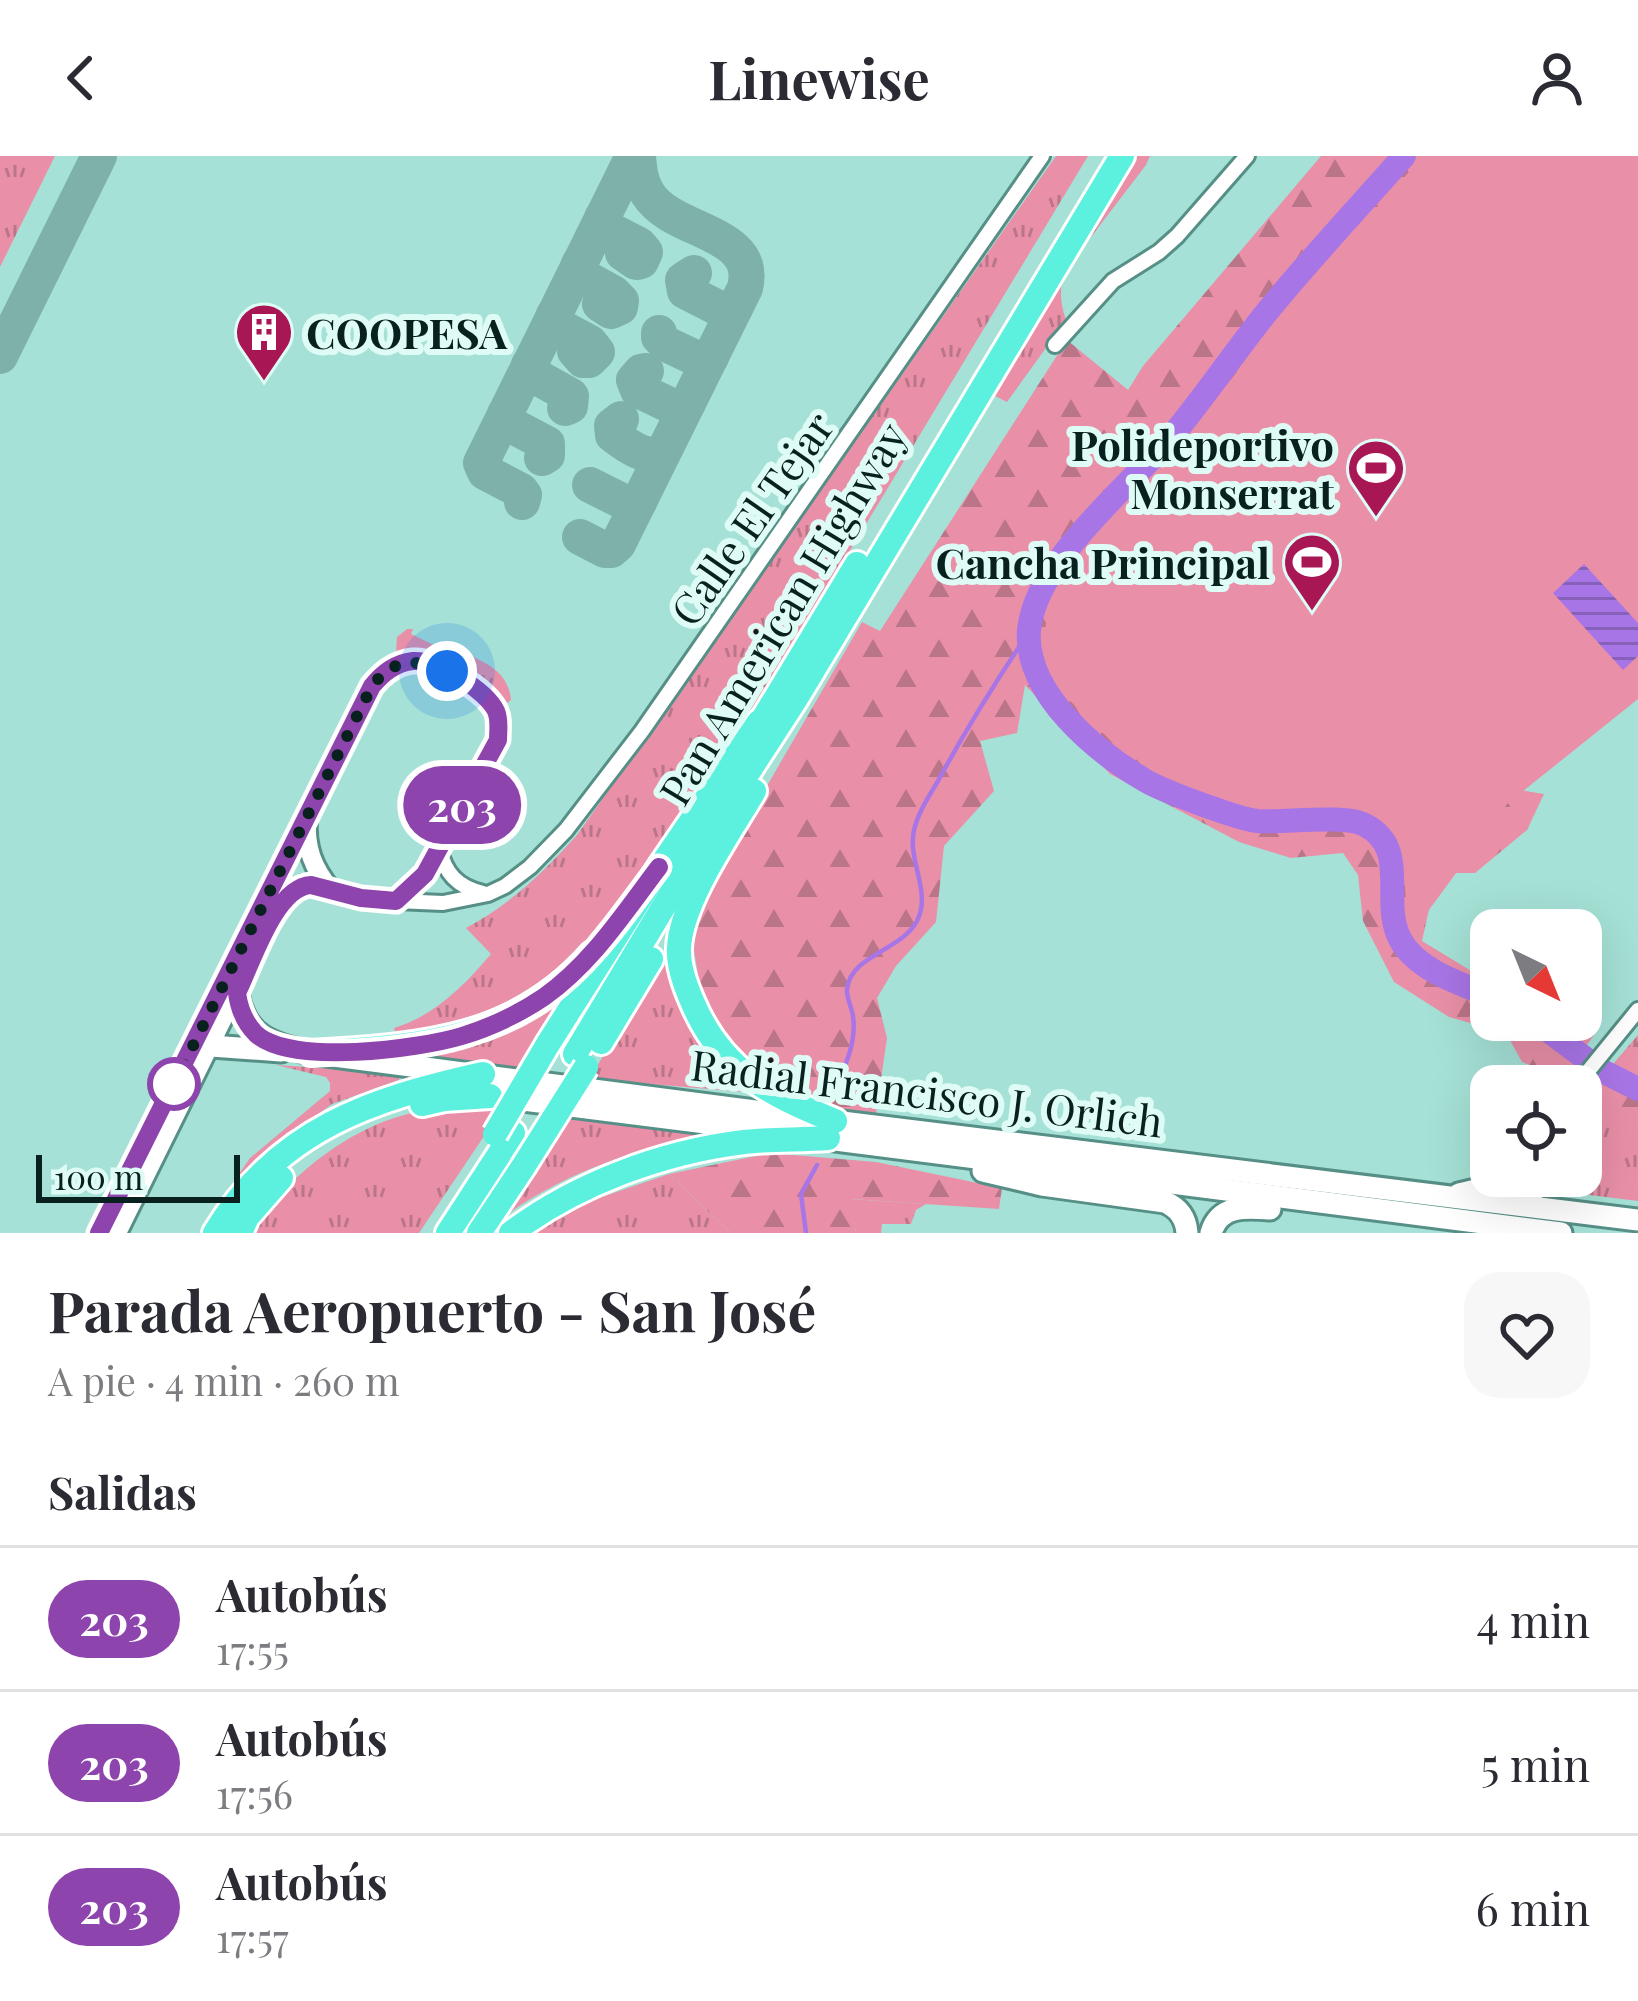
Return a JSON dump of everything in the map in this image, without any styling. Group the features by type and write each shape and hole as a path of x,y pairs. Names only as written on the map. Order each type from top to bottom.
{"highway":[{"name":"Pan American Highway","path":"787,695 1105,156"},
{"path":"448,1233 694,856 787,695 1122,156"},
{"path":"831,1130 740,1071 722,1053 690,998 679,948 689,907 706,874 939,479 986,380"},
{"path":"311,1053 435,1043 465,1035 521,1012 566,980 589,958 787,695"},
{"path":"479,1233 523,1167 568,1054 659,867"},
{"path":"215,1233 261,1176 315,1132 397,1094 487,1085"},
{"path":"240,1233 268,1190 336,1138 403,1109 487,1085"},
{"path":"511,1233 540,1212 618,1174 678,1155 831,1130"},
{"path":"430,1233 511,1134"},
{"path":"462,1233 511,1134"}],"main road":[{"name":"Radial Francisco J. Orlich","path":"237,993 243,1016 268,1041 487,1085 831,1130 1638,1220"},
{"path":"211,1046 311,1053"},
{"name":"Radial Francisco J. Orlich","path":"831,1130 860,1143 1562,1233"},
{"path":"860,1143 1042,1185 1165,1202 1182,1214 1187,1233"},
{"path":"1450,1196 1470,1191"},
{"path":"1527,1197 1536,1208"},
{"path":"1211,1233 1218,1216 1249,1208 1370,1223 1480,1223"}],"street":[{"name":"Calle El Tejar","path":"396,901 443,903 488,894 530,866 566,830 642,731 1042,156"},
{"path":"1055,345 1112,281 1178,236 1246,156"},
{"path":"99,1233 372,686 390,668 412,661 447,671 492,704 499,716 498,740 439,848 417,884 396,901 303,885 281,901 117,1233"},
{"path":"308,814 309,855 331,890"},
{"path":"439,848 443,866 454,881 488,894"},
{"path":"1593,1065 1638,1010"}],"green space":[{"path":"0,156 55,156 0,267"},
{"path":"1056,156 1088,156 646,889 608,937 530,1001 398,1042 394,1028 447,999 491,954 466,928 526,886 577,835"},
{"path":"1130,156 1150,156 1065,271 1061,296 1066,320 1007,402 989,393"},
{"path":"1321,156 1515,156 1494,786 1544,794 1527,830 1475,873 1437,873 1422,941 1470,970 1470,1023 1449,1017 1394,982 1363,921 1358,875 1343,853 1291,858 1239,842 1110,774 1025,685 1017,733 980,741 994,791 944,846 936,922 896,966 877,998 887,1038 876,1114 822,1107 751,1071 724,1039 701,994 693,944 700,907 862,622 880,631 1067,340 1128,390 1143,366"},
{"name":"Polideportivo Monserrat","path":"1423,156 1638,156 1638,699 1507,804 1409,937 1402,851 1385,823 1360,807 1246,817 1111,741 1064,695 1042,649 1051,591 1178,447 1283,313"},
{"path":"407,629 497,671 511,700 507,703 448,661 396,652 397,637"},
{"path":"670,947 719,1065 745,1092 589,1079"},
{"path":"579,981 525,1069 378,1056 453,1050 488,1036"},
{"path":"1638,1035 1638,1201 1602,1197 1602,1077"},
{"path":"1510,1041 1590,1041 1573,1065 1522,1062"},
{"path":"1638,1041 1638,1131 1602,1099 1602,1079"},
{"path":"276,1065 400,1073 399,1080 332,1104 257,1159 222,1199 250,1158 330,1091 326,1077"},
{"path":"505,1105 419,1233 250,1233 303,1172 371,1127 431,1109"},
{"path":"567,1118 715,1136 600,1165 546,1190 496,1223"},
{"path":"770,1153 876,1162 1002,1188 999,1209 851,1199 856,1233 731,1233 669,1174"},
{"path":"669,1174 731,1233 529,1233 593,1200"},
{"path":"850,1199 926,1204 916,1210 911,1224 882,1224 881,1233 856,1233"}],"shaded area":[{"path":"1584,564 1638,623 1638,656 1623,670 1553,593"}],"waterway":[{"path":"1404,156 1266,313 1172,436 1066,552 1035,604 1029,630 1038,677 1051,699 1087,738 1146,781 1247,819 1343,820 1365,825 1379,835 1391,861 1400,939 1440,975 1470,987"},
{"path":"832,1094 853,1036 847,992 850,978 867,960 910,931 921,910 913,841 918,817 1029,632"},
{"path":"1562,1041 1602,1071 1638,1089"},
{"path":"806,1233 801,1194 817,1165"}],"taxiway":[{"path":"0,356 99,156"},
{"path":"522,502 521,491 485,472 481,463 633,156"},
{"path":"580,537 605,550 618,544 745,288 746,269 739,254 660,207 643,185 638,156"},
{"path":"602,218 606,228 645,252 636,262 623,253"},
{"path":"579,264 582,276 621,301 611,311 600,304"},
{"path":"694,273 683,280 685,291 722,310 735,308"},
{"path":"554,315 558,326 590,343 597,352 583,360 575,351"},
{"path":"659,333 666,344 700,360 711,357"},
{"path":"529,365 535,376 571,396 565,408"},
{"path":"646,371 634,380 638,390 678,409 688,403"},
{"path":"505,414 509,424 547,444 547,455 542,458"},
{"path":"621,419 612,426 613,435 644,453 663,453"},
{"path":"590,485 628,504 639,502"}],"bus line":[{"name":"203","path":"99,1233 372,686 390,668 423,662 464,681 499,716 498,740 425,874 396,901 303,885 281,901 237,993 243,1016 256,1034 311,1053 435,1043 498,1022 543,998 589,958 659,867"}],"place":[{"name":"COOPESA","path":"264,383"},
{"name":"Polideportivo Monserrat","path":"1376,519"},
{"name":"Cancha Principal","path":"1312,613"}],"route":[{"path":"174,1084 372,686 390,668 412,661 447,671"}]}
